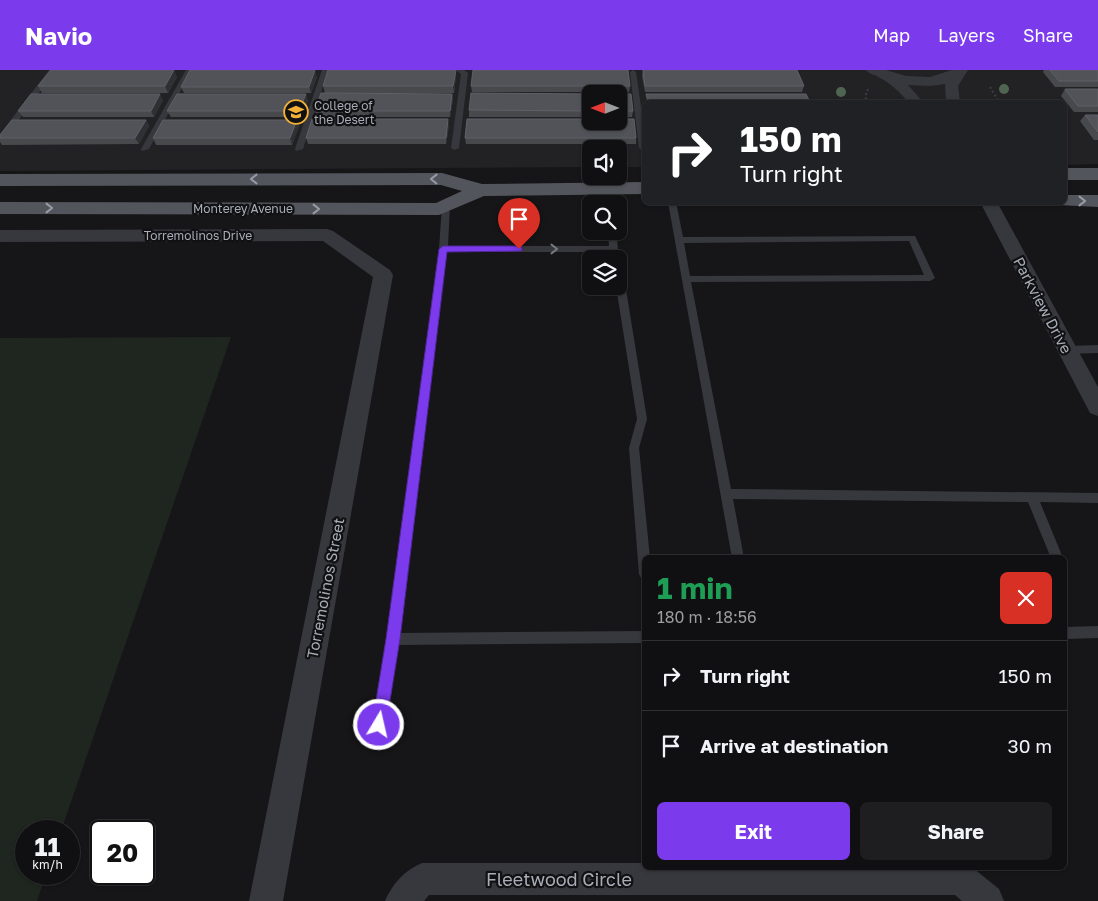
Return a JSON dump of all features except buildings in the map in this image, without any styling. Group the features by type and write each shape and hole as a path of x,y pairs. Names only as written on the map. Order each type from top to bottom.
{"main road":[{"path":"1067,174 1098,174"},
{"name":"Monterey Avenue","path":"0,180 442,179 481,190 587,195"},
{"name":"Monterey Avenue","path":"613,195 642,189"},
{"name":"Monterey Avenue","path":"0,208 439,209 481,190"},
{"path":"1067,201 1098,201"}],"street":[{"path":"880,73 925,81 943,80 959,72"},
{"path":"953,100 951,86 959,72"},
{"path":"880,73 907,91 914,100"},
{"name":"Parkview Drive","path":"990,205 1098,407"},
{"name":"Torremolinos Drive","path":"0,236 327,235 383,275"},
{"name":"Torremolinos Street","path":"266,901 383,275"},
{"name":"Fleetwood Circle","path":"402,901 422,879 961,879 987,901"}],"lane":[{"path":"0,139 53,70"},
{"path":"145,149 189,70"},
{"path":"298,149 325,70"},
{"path":"455,148 462,71 474,70"},
{"path":"633,72 642,140"},
{"path":"379,725 393,639 443,249 446,205"},
{"path":"673,205 737,555"},
{"path":"679,240 912,238 930,278 686,279"},
{"path":"443,249 614,249 613,240"},
{"path":"622,295 642,419 634,448 643,555"},
{"path":"1067,350 1098,349"},
{"path":"726,494 1098,498"},
{"path":"1032,497 1056,555"},
{"path":"1067,633 1098,632"},
{"path":"393,639 642,637"}],"path":[{"path":"990,87 999,100"},
{"path":"867,100 865,97 868,89"}],"shaded area":[{"name":"College of the Desert","path":"0,70 1098,70 1098,164 1067,165 1067,100 642,100 642,167 627,167 627,140 582,140 582,167 0,171"},
{"path":"231,337 65,820 15,820 15,885 42,885 37,901 0,901 0,338"}],"place":[{"name":"College of the Desert","path":"296,112"}],"route":[{"path":"379,725 393,639 443,249 519,249"}]}
